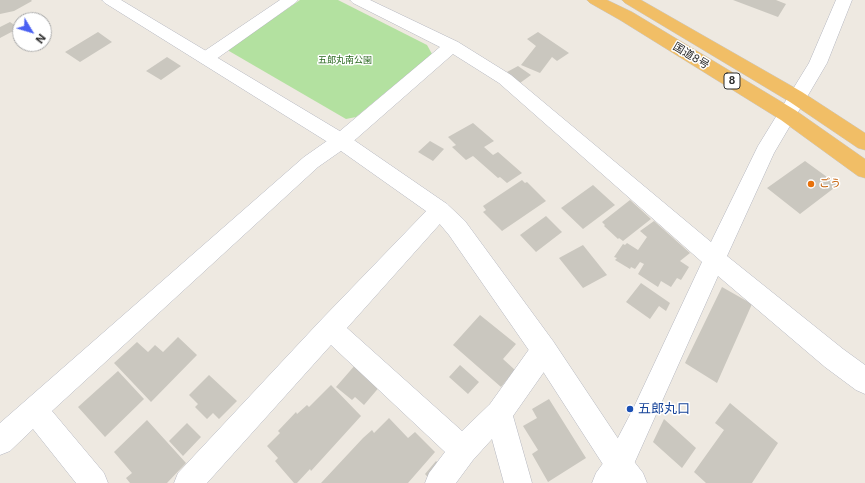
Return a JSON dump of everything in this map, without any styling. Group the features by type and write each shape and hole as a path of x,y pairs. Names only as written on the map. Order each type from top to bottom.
{"highway":[{"name":"国道8号","path":"595,0 626,16 788,115 865,170"},
{"name":"国道8号","path":"630,0 796,97 865,142"}],"street":[{"path":"110,0 341,141 440,210 457,228 544,350 619,477"},
{"path":"206,58 290,0"},
{"path":"358,0 452,46 505,79 692,239 834,358 865,381"},
{"path":"619,477 642,418 715,258 766,151 788,115 796,97 818,63 844,0"},
{"path":"0,441 311,162 341,141 452,46"},
{"path":"188,483 440,210"},
{"path":"330,328 463,450"},
{"path":"439,483 463,450 500,413 544,350"},
{"path":"34,410 94,483"},
{"path":"500,413 518,483"}],"green space":[{"name":"五郎丸南公園","path":"300,0 338,0 427,45 432,54 356,117 346,119 229,51 229,49"}],"building":[{"path":"0,0 32,1 14,11 0,14"},
{"path":"733,0 776,0 786,4 778,17"},
{"path":"10,22 12,23 12,32 0,38 0,27"},
{"path":"98,32 112,42 80,62 65,52"},
{"path":"538,32 569,53 557,61 552,57 540,73 521,65 536,46 527,39"},
{"path":"167,57 181,66 161,80 146,71"},
{"path":"518,66 531,75 520,83 507,72"},
{"path":"473,123 494,141 484,147 493,155 498,152 522,173 507,183 500,177 498,178 473,156 466,160 452,147 456,145 448,137"},
{"path":"430,141 444,149 433,161 418,152"},
{"path":"805,161 838,185 800,214 767,188"},
{"path":"522,180 525,183 527,182 546,201 502,231 483,212 486,210 483,206"},
{"path":"593,185 615,205 583,229 561,208"},
{"path":"630,200 651,219 623,241 619,238 618,239 604,226 605,225 602,222"},
{"path":"546,216 562,232 536,252 520,235"},
{"path":"654,221 690,253 680,261 689,267 681,280 677,278 671,287 661,281 658,287 638,274 644,264 640,262 635,269 631,267 630,269 615,260 617,258 614,257 623,244 625,245 627,243 638,250 647,237 640,231"},
{"path":"583,245 607,275 583,288 559,258"},
{"path":"641,283 670,303 666,311 659,306 650,319 626,302"},
{"path":"722,287 752,304 717,383 685,363"},
{"path":"480,315 516,344 503,359 515,370 501,387 453,345"},
{"path":"178,337 197,355 151,402 114,363 137,342 148,352 155,345 163,352"},
{"path":"356,364 381,385 364,405 355,397 352,400 336,387"},
{"path":"460,365 479,382 468,394 449,377"},
{"path":"118,371 144,399 105,437 78,407"},
{"path":"209,375 237,401 219,419 213,413 207,419 195,407 198,404 189,395"},
{"path":"331,385 361,416 311,471 310,469 297,483 294,483 275,461 278,458 267,446 280,433 278,431 296,412 297,414 307,405 309,407"},
{"path":"549,399 586,458 548,482 532,454 538,450 523,426 537,418 532,409"},
{"path":"730,403 778,443 752,483 706,483 694,472 724,430 715,423"},
{"path":"389,418 408,438 415,432 435,452 408,483 321,483 363,438 372,430 374,433"},
{"path":"664,419 696,448 682,468 653,442"},
{"path":"147,420 186,463 167,483 130,483 126,478 132,473 114,452"},
{"path":"187,423 201,437 183,456 169,441"},
{"path":"436,461 445,470 433,483 425,474"}],"place":[{"name":"ごう","path":"811,184"},
{"name":"五郎丸口","path":"630,409"}]}
